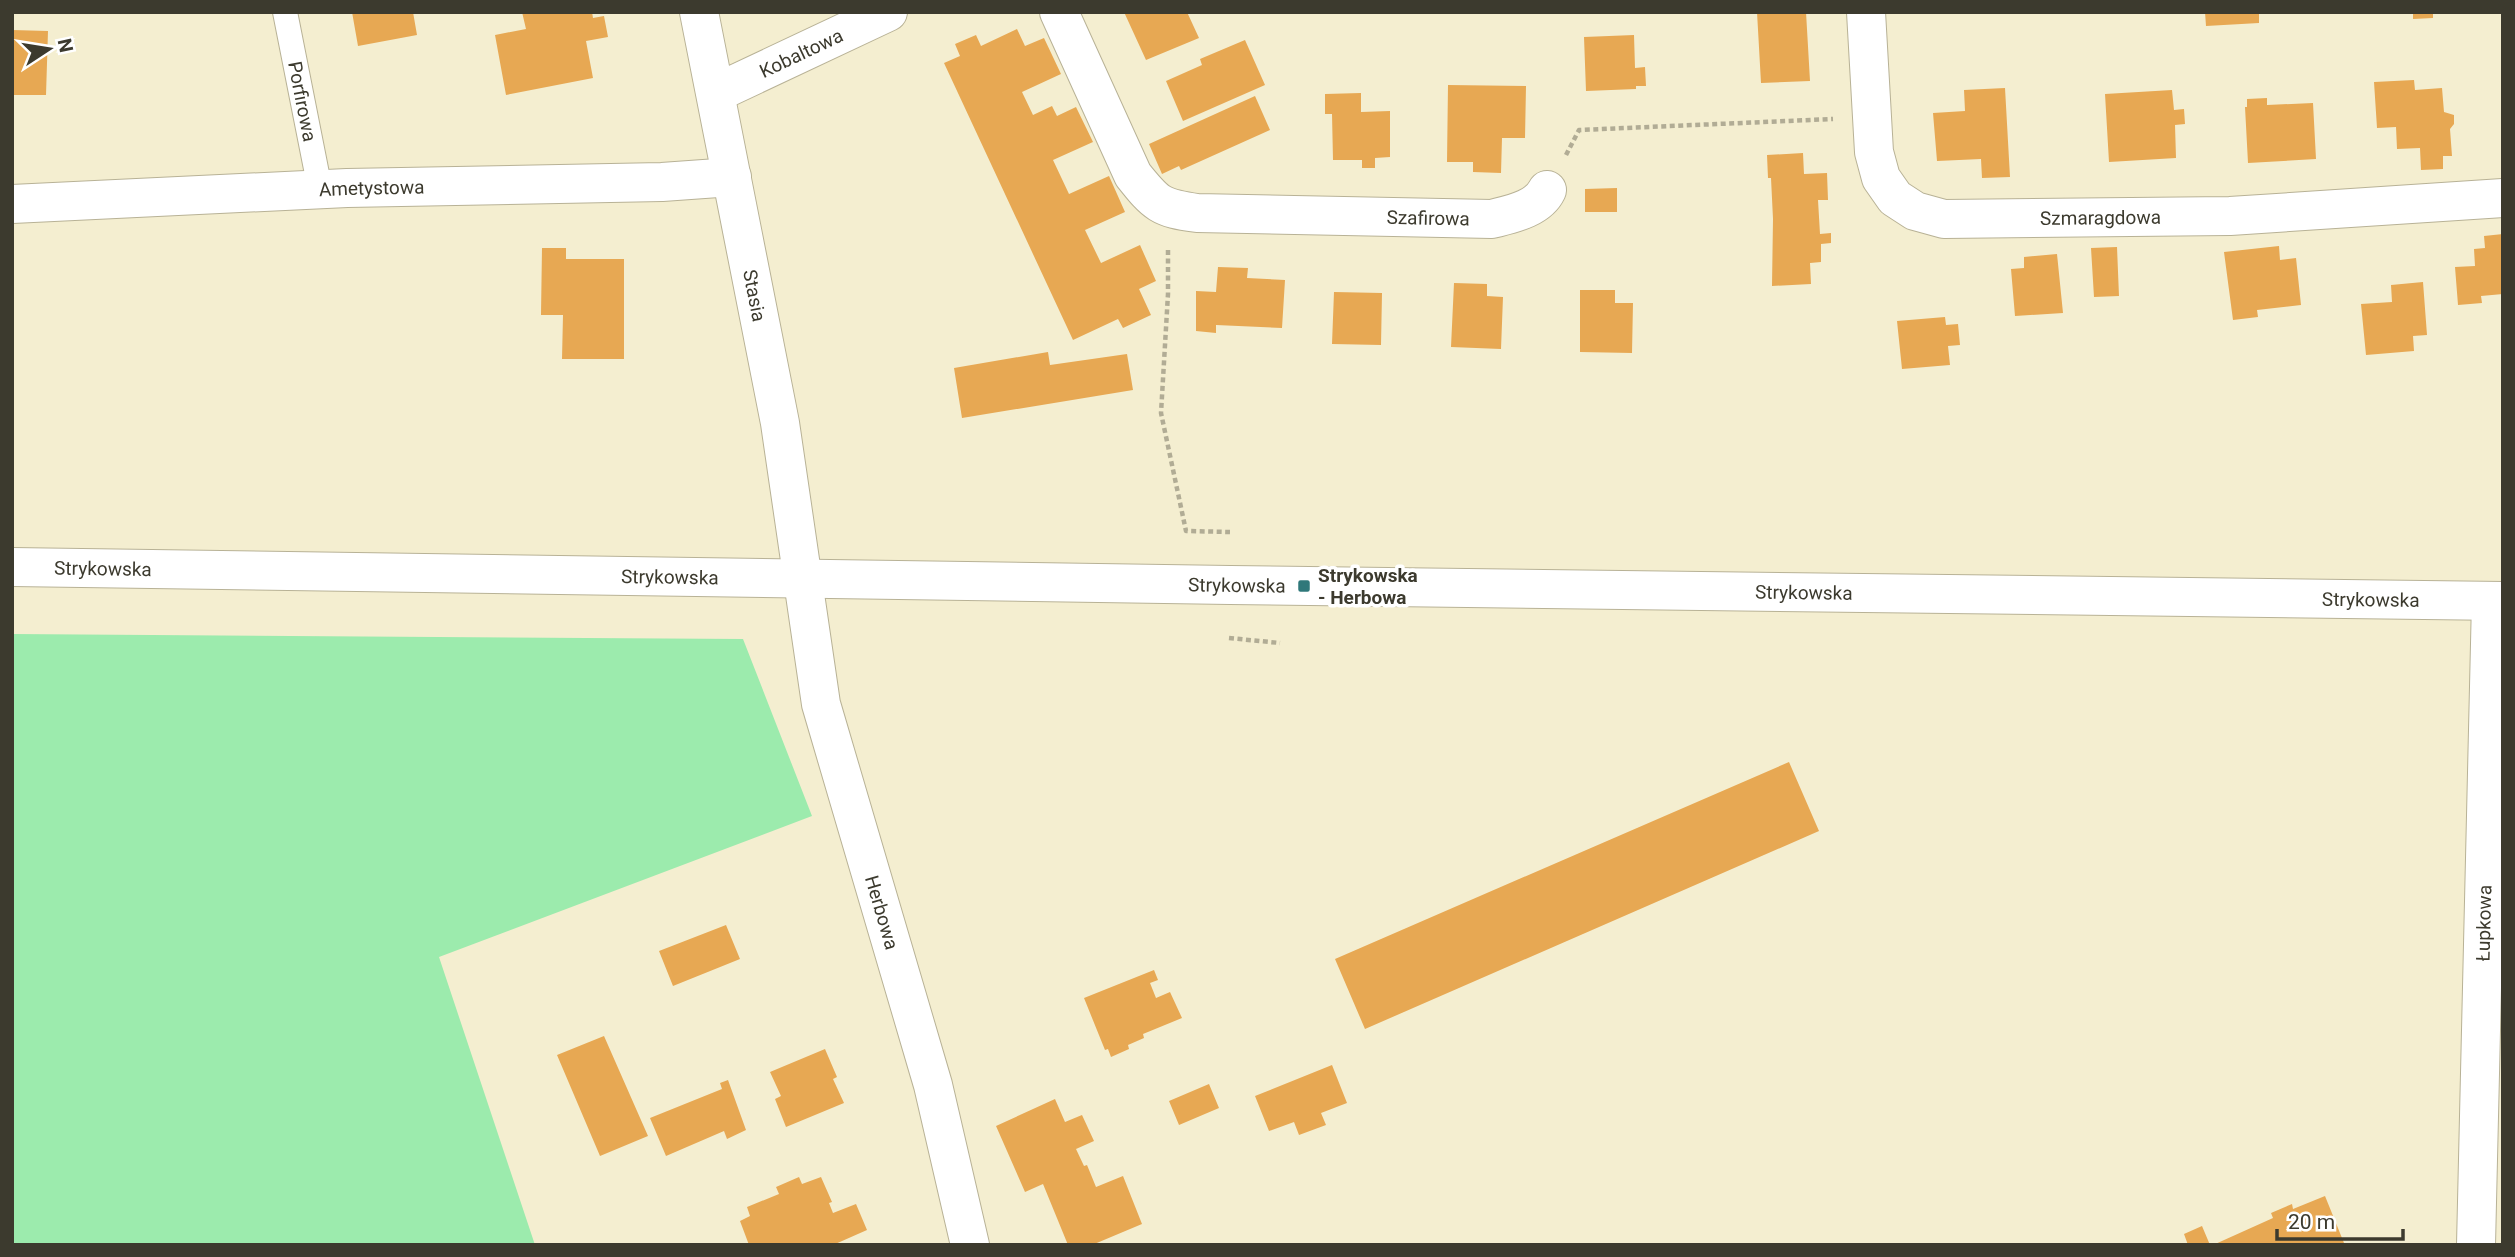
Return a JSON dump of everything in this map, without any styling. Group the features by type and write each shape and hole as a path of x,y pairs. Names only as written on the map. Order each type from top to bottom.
{"street":[{"name":"Stasia","path":"699,12 780,423 803,579"},
{"name":"Kobaltowa","path":"716,93 888,12"},
{"path":"1059,12 1133,175 1149,195 1168,209"},
{"name":"Szmaragdowa","path":"1866,12 1874,152 1881,178 1895,198 1915,211 1944,219 2230,216 2503,198"},
{"name":"Ametystowa","path":"12,204 320,189 662,182 732,177"},
{"name":"Szafirowa","path":"1168,209 1197,213 1492,219 1521,211 1544,197 1547,190"},
{"name":"Strykowska","path":"12,567 2497,601"},
{"name":"Herbowa","path":"803,579 821,704 933,1085 970,1245"},
{"name":"Łupkowa","path":"2476,1245 2497,601"}],"lane":[{"name":"Porfirowa","path":"285,12 320,189"}],"path":[{"path":"1547,190 1579,130 1872,117"},
{"path":"1168,209 1168,295 1161,413 1186,531 1230,532"},
{"path":"1229,638 1280,643"}],"green space":[{"path":"12,634 743,639 812,816 439,957 535,1245 12,1245"}],"building":[{"path":"352,12 413,12 417,35 358,46"},
{"path":"522,12 592,12 593,18 604,16 608,37 586,41 593,78 506,95 495,35 526,29"},
{"path":"1124,12 1187,12 1199,38 1146,60"},
{"path":"1757,12 1806,12 1810,81 1761,83"},
{"path":"2205,12 2259,12 2259,23 2206,26"},
{"path":"2413,12 2433,12 2433,18 2413,19"},
{"path":"1017,29 1025,46 1044,38 1061,74 1022,92 1033,115 1052,106 1057,116 1076,107 1093,142 1053,160 1069,194 1109,176 1125,212 1085,230 1101,263 1140,245 1156,281 1139,289 1151,315 1123,328 1118,319 1073,340 944,63 960,56 955,44 976,35 981,46"},
{"path":"12,30 48,31 46,95 12,95"},
{"path":"1634,35 1635,68 1645,67 1646,86 1636,86 1636,89 1586,91 1584,37"},
{"path":"1245,40 1265,85 1183,121 1166,81 1202,65 1200,59"},
{"path":"2414,80 2415,90 2442,88 2444,112 2454,115 2454,124 2450,129 2452,156 2443,156 2443,169 2421,170 2420,148 2397,149 2396,127 2377,128 2374,82"},
{"path":"1448,85 1526,86 1525,138 1502,138 1501,173 1473,172 1473,162 1447,162"},
{"path":"2005,88 2010,177 1982,178 1981,159 1937,161 1933,113 1965,111 1964,90"},
{"path":"2172,90 2174,110 2184,109 2185,124 2175,125 2176,158 2109,162 2105,94"},
{"path":"1361,93 1361,112 1390,111 1390,157 1375,158 1375,168 1362,168 1362,160 1333,160 1332,114 1325,114 1325,94"},
{"path":"1255,96 1270,130 1181,170 1179,166 1162,174 1149,144"},
{"path":"2267,98 2267,105 2313,103 2316,159 2248,163 2245,107 2247,99"},
{"path":"1803,153 1804,174 1827,173 1828,200 1818,200 1820,234 1831,233 1831,243 1821,244 1821,262 1810,263 1811,284 1772,286 1773,219 1767,155"},
{"path":"1617,188 1617,212 1585,212 1585,189"},
{"path":"2503,234 2503,294 2481,296 2482,303 2458,305 2455,267 2475,266 2474,249 2485,248 2484,236"},
{"path":"2279,246 2280,260 2296,258 2301,305 2257,310 2258,317 2233,320 2224,252"},
{"path":"2117,247 2119,296 2094,297 2091,248"},
{"path":"542,248 566,248 566,259 624,259 624,359 562,359 563,315 541,315"},
{"path":"2057,254 2063,313 2015,316 2011,269 2024,268 2024,257"},
{"path":"1218,267 1248,268 1247,278 1285,280 1282,328 1216,325 1216,333 1196,331 1196,291 1216,292"},
{"path":"2423,282 2427,335 2413,336 2414,351 2366,355 2361,304 2392,302 2391,285"},
{"path":"1454,283 1487,284 1487,296 1503,297 1501,349 1451,347"},
{"path":"1580,290 1615,290 1615,303 1633,303 1632,353 1580,352"},
{"path":"1334,292 1382,293 1381,345 1332,344"},
{"path":"1945,317 1946,325 1958,324 1960,345 1948,346 1950,365 1902,369 1897,321"},
{"path":"1048,352 1050,365 1127,354 1133,390 962,418 954,368"},
{"path":"1789,762 1819,831 1365,1029 1335,959"},
{"path":"726,925 740,959 673,986 659,951"},
{"path":"1154,970 1158,980 1150,983 1156,998 1170,992 1182,1018 1143,1034 1144,1038 1128,1045 1129,1049 1111,1057 1108,1049 1105,1050 1084,998"},
{"path":"604,1036 648,1136 600,1156 557,1055"},
{"path":"825,1049 837,1077 833,1079 844,1103 786,1127 775,1099 781,1096 770,1072"},
{"path":"1332,1065 1347,1103 1321,1113 1326,1125 1299,1135 1294,1122 1269,1131 1255,1096"},
{"path":"728,1080 746,1130 727,1139 724,1131 666,1156 650,1118 722,1089 720,1083"},
{"path":"1209,1084 1219,1108 1179,1125 1169,1101"},
{"path":"1055,1099 1065,1122 1082,1115 1094,1141 1076,1149 1084,1166 1087,1165 1096,1187 1123,1176 1142,1224 1092,1245 1068,1245 1043,1184 1025,1192 996,1126"},
{"path":"799,1177 802,1184 821,1177 832,1202 829,1203 833,1213 856,1204 867,1230 833,1245 749,1245 740,1221 750,1216 747,1207 779,1194 776,1187"},
{"path":"2325,1196 2344,1243 2349,1245 2213,1245 2273,1218 2271,1213 2292,1204 2293,1209"},
{"path":"2202,1226 2210,1245 2188,1245 2184,1234"}],"place":[{"name":"Strykowska - Herbowa","path":"1304,586"}]}
